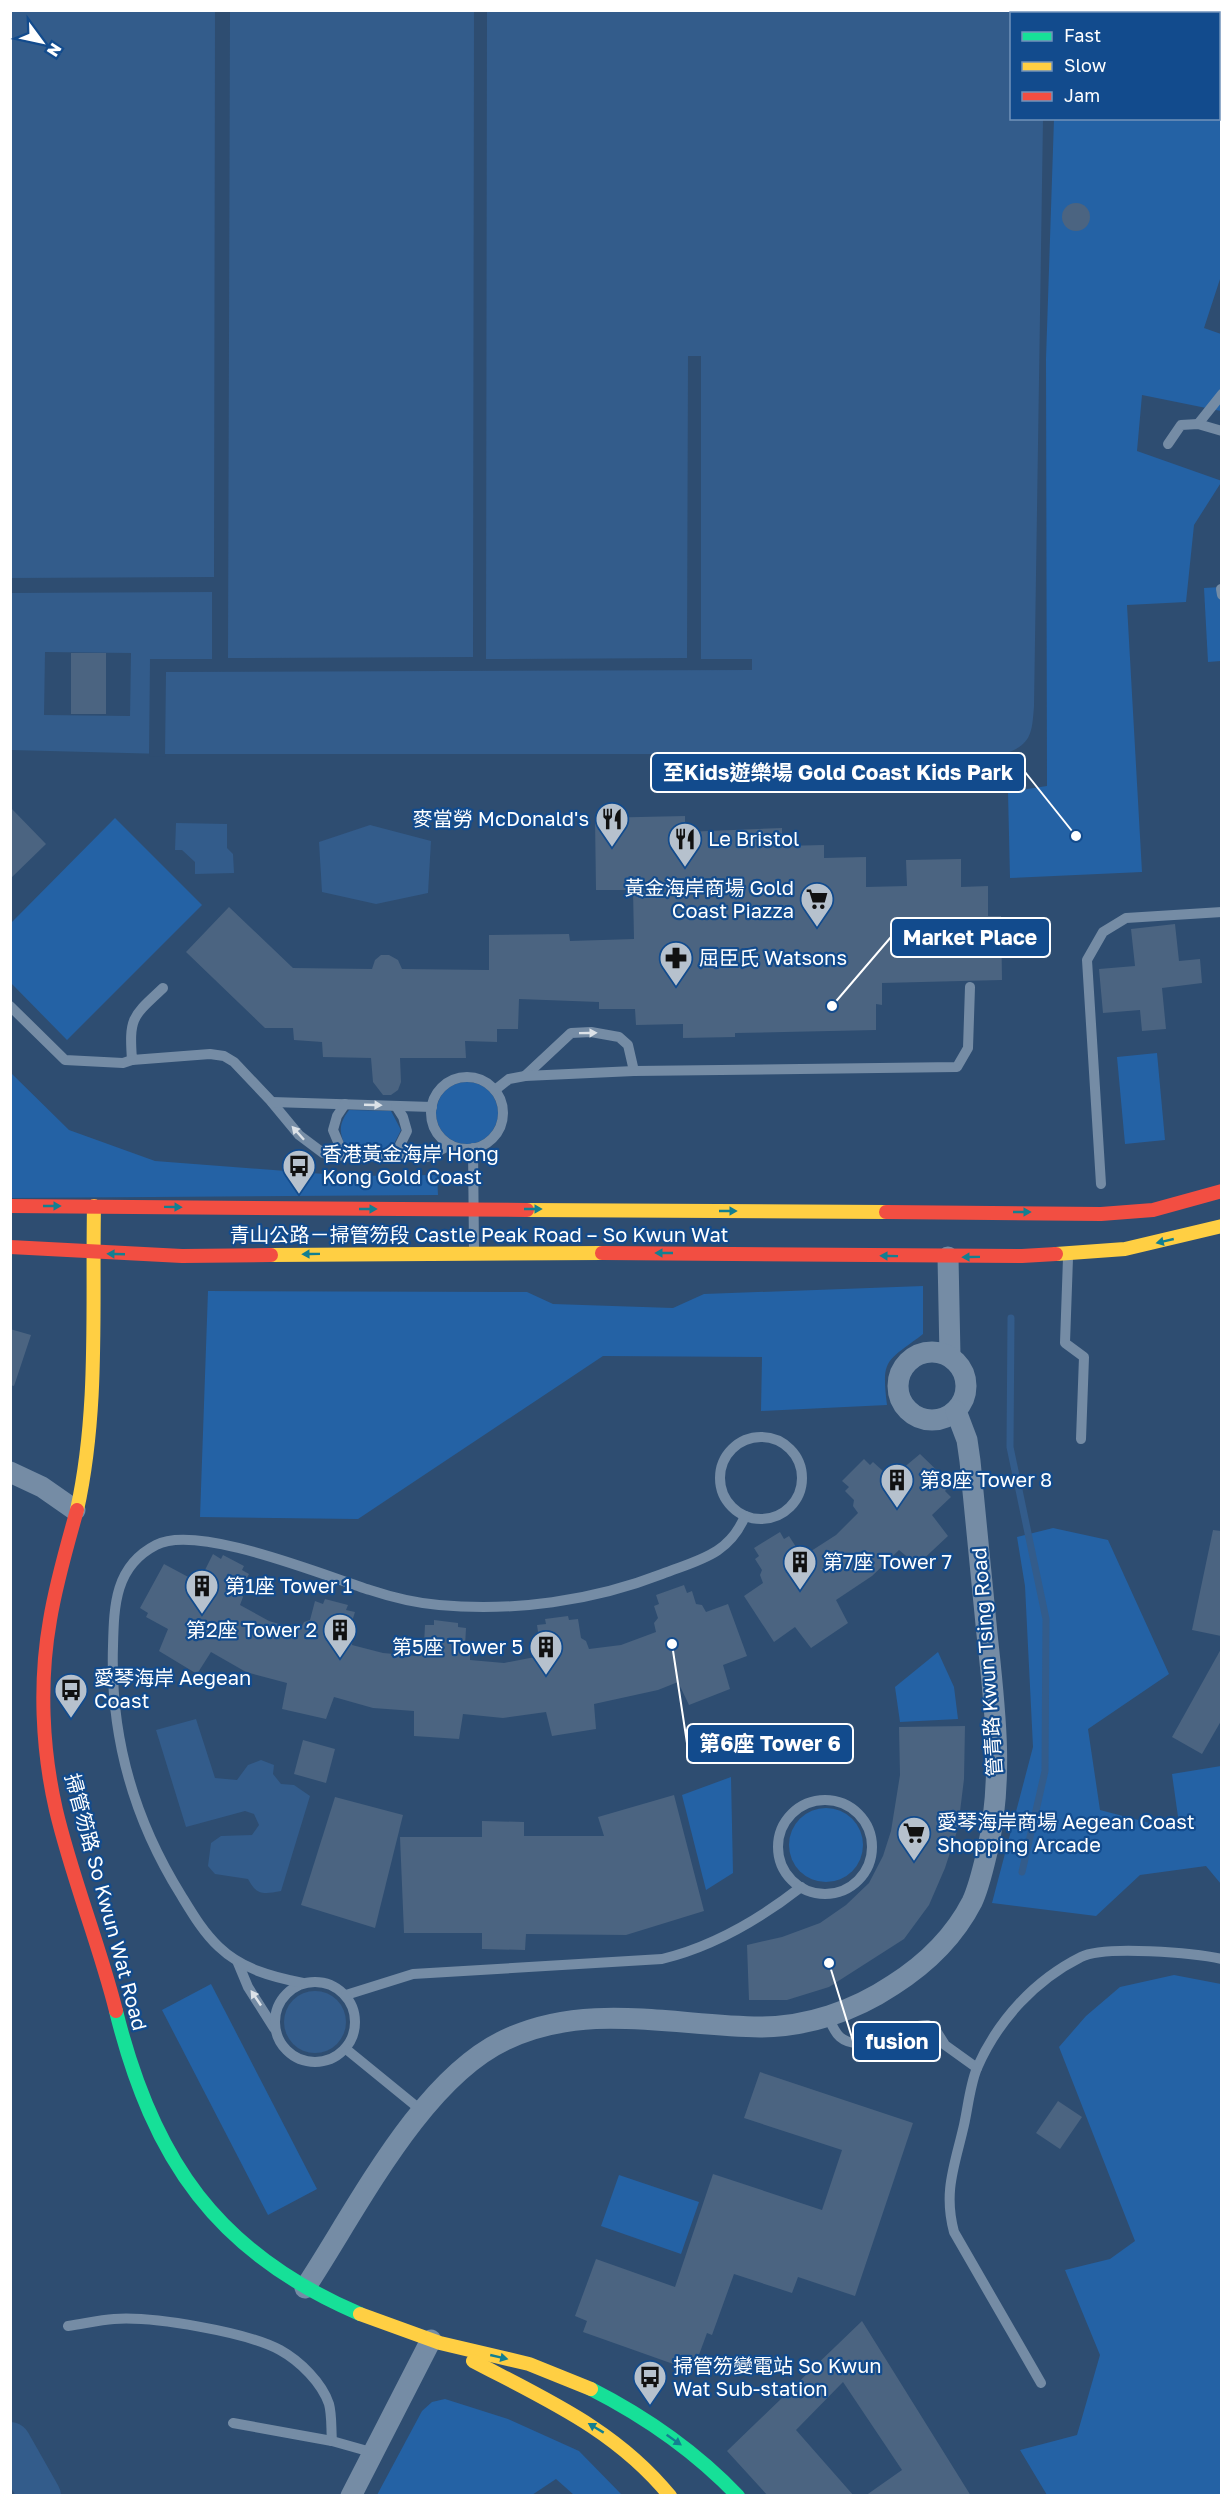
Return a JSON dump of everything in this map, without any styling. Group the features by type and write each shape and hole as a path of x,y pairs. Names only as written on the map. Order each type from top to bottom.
{"main road":[{"name":"青山公路－掃管笏段 Castle Peak Road – So Kwun Wat","path":"10,1206 1127,1213 1153,1210 1221,1191"},
{"name":"掃管笏路 So Kwun Wat Road","path":"94,1206 92,1390 87,1459 48,1629 44,1671 48,1754 62,1828 105,1966 124,2042 150,2115 185,2177 206,2206 268,2268 305,2288 436,2342 602,2431 639,2461 666,2493"},
{"name":"青山公路－掃管笏段 Castle Peak Road – So Kwun Wat","path":"10,1247 182,1256 474,1252 948,1257 1068,1254 1162,1242 1221,1226"},
{"name":"掃管笏路 So Kwun Wat Road","path":"436,2342 530,2364 599,2395 672,2438 705,2463 738,2496"}],"street":[{"path":"948,1257 950,1356"},
{"path":"939,1352 950,1356 963,1372 966,1382 966,1392 956,1411 934,1420 913,1414 899,1395 898,1384 901,1372 916,1355 939,1352"},
{"name":"管青路 Kwun Tsing Road","path":"305,2288 385,2163 422,2111 455,2074 505,2039 555,2022 617,2017 759,2027 797,2025 828,2016 877,1996 927,1962 952,1934 973,1900 992,1833 999,1755 970,1461 967,1440 956,1411"},
{"path":"10,1472 36,1483 75,1510"},
{"path":"351,2496 371,2452 436,2342"}],"lane":[{"path":"1198,424 1221,395"},
{"path":"1168,444 1181,425 1198,424 1221,431"},
{"path":"1221,589 1221,595"},
{"path":"1101,1184 1088,960 1103,932 1126,918 1221,912"},
{"path":"495,1090 509,1079 525,1076 634,1071 957,1067 968,1048 970,987"},
{"path":"132,1060 131,1025 135,1013 163,988"},
{"path":"10,1006 65,1060 123,1063 132,1060 210,1054 224,1056 234,1062 311,1146 323,1153 344,1156 427,1157 450,1144"},
{"path":"525,1076 571,1033 591,1032 619,1037 628,1045 634,1071"},
{"path":"464,1077 487,1082 501,1101 501,1125 495,1136 485,1144 473,1148 462,1148 450,1144 435,1129 432,1107 443,1086 464,1077"},
{"path":"272,1102 432,1107"},
{"path":"344,1156 333,1130 337,1116 345,1104"},
{"path":"394,1157 407,1131 396,1106"},
{"path":"473,1148 474,1252"},
{"path":"1068,1254 1065,1343 1084,1357 1082,1438"},
{"path":"764,1437 784,1443 800,1464 802,1478 797,1497 784,1513 771,1518 745,1516 733,1509 724,1498 720,1485 720,1471 724,1458 744,1440 764,1437"},
{"path":"238,1963 281,2043 299,2059 324,2061 346,2049 352,2039 355,2016 346,1995 339,1989 322,1982 303,1983 238,1963 217,1945 196,1920 161,1864 132,1793 119,1748 114,1708 114,1606 121,1578 142,1555 160,1543 185,1539 233,1546 374,1592 436,1605 489,1608 621,1589 717,1552 737,1535 745,1516"},
{"path":"832,1800 848,1805 860,1814 868,1827 872,1849 867,1870 857,1882 844,1890 830,1894 814,1893 801,1887 789,1877 781,1863 778,1846 781,1831 789,1817 801,1806 816,1801 832,1800"},
{"path":"346,1995 413,1974 662,1959 701,1948 776,1906 801,1887"},
{"path":"1041,2383 954,2232 948,2210 949,2186 977,2068 1006,2016 1024,1996 1083,1956 1161,1951 1221,1959"},
{"path":"276,2031 277,2007 284,1997 303,1983"},
{"path":"828,2016 838,2036 847,2042 860,2044 909,2028 928,2025 934,2029 945,2045 977,2068"},
{"path":"346,2049 422,2111"},
{"path":"68,2326 115,2319 150,2319 197,2327 280,2350 297,2362 319,2385 329,2405 332,2441"},
{"path":"233,2423 332,2441 371,2452"}],"shaded area":[{"path":"1055,10 1171,10 1172,12 1055,12"},
{"path":"11,11 1044,11 1010,12 1010,120 1043,120 1034,706 1029,736 1020,746 1004,754 165,754 11,750"},
{"path":"1220,94 1222,98 1221,276 1204,328 1221,334 1221,411 1142,395 1137,451 1222,481 1194,525 1186,602 1127,605 1142,872 1010,878 1008,792 1047,786 1046,359 1054,120 1220,120"},
{"path":"1221,587 1221,661 1208,662 1204,588"},
{"path":"115,818 202,905 67,1040 11,983 11,923"},
{"path":"176,823 227,824 227,848 233,854 234,873 195,874 195,862 182,850 175,850"},
{"path":"370,825 431,841 428,893 376,904 322,892 319,842"},
{"path":"1157,1053 1165,1140 1125,1144 1117,1057"},
{"path":"10,1072 69,1130 155,1161 350,1176 437,1175 438,1195 11,1198"},
{"path":"467,1082 484,1087 489,1091 493,1096 498,1113 493,1130 489,1135 484,1139 467,1144 450,1139 445,1135 441,1130 436,1113 441,1096 445,1091 450,1087"},
{"path":"349,1110 391,1111 401,1130 390,1152 347,1151 341,1125"},
{"path":"923,1286 923,1334 889,1362 885,1378 887,1405 761,1411 762,1357 603,1356 358,1519 200,1517 208,1291 527,1292 553,1304 673,1308 704,1294"},
{"path":"1053,1528 1108,1540 1169,1674 1088,1729 1100,1810 1180,1831 1172,1774 1221,1766 1221,1884 1206,1866 1140,1875 1096,1916 992,1903 1033,1747 1025,1586 1017,1537"},
{"path":"938,1652 954,1687 958,1719 900,1722 895,1687"},
{"path":"196,1719 215,1778 237,1780 248,1765 261,1760 274,1765 273,1774 281,1784 294,1785 310,1796 281,1891 270,1893 258,1891 248,1879 215,1874 208,1866 211,1843 221,1836 252,1835 259,1825 254,1814 245,1811 186,1827 156,1730"},
{"path":"731,1777 733,1873 706,1890 682,1795"},
{"path":"826,1808 847,1814 857,1824 863,1845 857,1866 847,1876 826,1882 805,1876 795,1866 789,1845 795,1824 805,1814"},
{"path":"1174,1975 1221,1984 1221,2495 1047,2495 1020,2450 1077,2435 1100,2355 1065,2270 1110,2259 1135,2241 1059,2047 1086,2016 1120,1987"},
{"path":"211,1984 317,2189 268,2215 162,2010"},
{"path":"309,1991 321,1991 337,2000 344,2010 346,2022 344,2034 337,2044 321,2053 309,2053 298,2048 289,2039 284,2028 284,2016 289,2005 298,1996"},
{"path":"619,2175 699,2202 681,2254 601,2226"},
{"path":"445,2399 508,2419 579,2451 622,2495 574,2495 556,2479 532,2495 377,2495 422,2411 432,2402"}],"pier":[{"path":"487,10 486,659 687,658 688,356 701,356 701,659 752,659 752,670 166,672 165,757 149,756 150,659 212,659 212,592 11,593 11,578 214,577 215,11 230,11 228,658 473,657 474,11"},
{"path":"45,652 131,653 130,716 44,715"}],"building":[{"path":"1076,203 1086,207 1090,217 1086,227 1076,231 1066,227 1062,217 1066,207"},
{"path":"71,653 106,653 106,714 71,714"},
{"path":"10,807 46,844 10,879"},
{"name":"黃金海岸商場 Gold Coast Piazza","path":"685,816 685,832 782,828 782,846 824,845 824,858 866,857 866,887 907,886 906,860 961,859 961,887 988,886 988,916 1001,916 1002,980 882,983 882,1005 876,1004 876,1030 735,1033 735,1037 683,1038 683,1024 636,1025 635,1009 599,1009 599,1002 519,999 518,1029 497,1029 497,1042 465,1041 466,1058 400,1058 401,1082 398,1090 391,1095 383,1095 373,1082 371,1058 323,1057 322,1042 294,1040 293,1028 265,1028 186,952 229,907 293,968 372,969 375,960 381,955 389,955 398,960 402,969 489,970 489,935 569,934 570,941 634,939 633,890 596,890 595,818"},
{"path":"1175,924 1179,961 1200,959 1202,983 1162,988 1166,1029 1142,1031 1140,1010 1103,1013 1099,969 1135,966 1131,929"},
{"path":"10,1329 31,1335 14,1386 10,1385"},
{"path":"920,1454 951,1484 945,1491 951,1497 932,1515 948,1536 917,1565 899,1550 872,1576 836,1600 848,1623 811,1648 795,1627 774,1642 744,1596 763,1583 760,1575 762,1570 755,1559 759,1556 754,1548 780,1532 784,1539 789,1536 796,1547 802,1547 808,1553 836,1535 858,1513 853,1506 854,1500 845,1491 849,1487 842,1481 864,1459 870,1465 873,1462 883,1471 889,1470 896,1474"},
{"path":"1213,1530 1221,1531 1221,1636 1192,1630"},
{"path":"213,1554 221,1559 223,1555 244,1566 242,1570 249,1574 240,1591 243,1597 240,1605 269,1621 300,1630 304,1622 310,1620 315,1601 323,1604 325,1599 348,1605 346,1610 355,1612 349,1631 353,1636 352,1645 383,1653 416,1656 418,1647 424,1644 425,1625 434,1625 434,1620 458,1623 458,1627 466,1628 465,1647 470,1651 470,1660 504,1663 535,1657 535,1649 540,1645 537,1625 546,1624 545,1619 568,1616 569,1620 578,1619 581,1638 586,1641 589,1649 621,1645 656,1632 654,1623 658,1618 654,1606 659,1604 656,1595 684,1585 687,1593 692,1591 696,1604 702,1605 706,1612 728,1604 747,1656 723,1665 730,1689 689,1705 678,1682 658,1690 594,1704 596,1729 552,1736 546,1712 503,1718 463,1714 459,1739 414,1736 414,1711 373,1708 334,1697 326,1719 282,1709 287,1683 246,1672 211,1652 197,1674 159,1651 168,1629 146,1617 148,1613 140,1608 164,1564 192,1579 198,1573 204,1572"},
{"path":"1221,1649 1221,1721 1202,1754 1172,1737"},
{"name":"愛琴海岸商場 Aegean Coast Shopping Arcade","path":"965,1726 964,1779 958,1828 945,1868 929,1905 904,1939 829,1987 787,2000 749,2000 747,1945 782,1937 820,1923 846,1905 869,1883 883,1856 891,1831 900,1775 899,1727"},
{"path":"303,1740 335,1749 326,1783 294,1774"},
{"path":"674,1795 704,1911 626,1935 526,1934 525,1950 482,1949 482,1933 404,1933 400,1837 482,1837 482,1821 524,1822 524,1836 604,1836 598,1817"},
{"path":"335,1797 403,1815 375,1928 301,1905"},
{"path":"760,2072 913,2123 855,2296 798,2277 792,2293 734,2274 712,2335 707,2333 693,2371 583,2332 587,2321 575,2316 596,2259 675,2287 713,2174 822,2210 842,2150 744,2118"},
{"path":"1058,2101 1082,2117 1060,2149 1036,2133"},
{"path":"862,2321 971,2496 865,2496 902,2470 843,2382 796,2430 854,2496 768,2496 727,2451"}],"waterway":[{"path":"1011,1318 1010,1447 1046,1619 1045,1771 1022,1872"},
{"path":"10,2443 40,2496"}],"traffic: fast":[{"path":"116,2011 131,2064 150,2113 172,2156 198,2196 230,2231 267,2262 310,2290 360,2314"},
{"path":"591,2389 631,2411 669,2436 705,2464 738,2496"}],"traffic: slow":[{"path":"77,1510 89,1435 92,1397 94,1206"},
{"path":"527,1210 886,1212"},
{"path":"1056,1254 1125,1249 1222,1226"},
{"path":"271,1255 602,1253"},
{"path":"360,2314 440,2343 529,2364 591,2389"},
{"path":"473,2361 579,2418 627,2453 670,2496"}],"traffic: jam":[{"path":"886,1212 1101,1214 1153,1210 1222,1191"},
{"path":"10,1206 527,1210"},
{"path":"10,1247 182,1256 271,1255"},
{"path":"602,1253 1022,1256 1056,1254"},
{"path":"77,1510 55,1592 50,1620 44,1667 45,1739 51,1787 62,1835 116,2011"}],"place":[{"name":"至Kids遊樂場 Gold Coast Kids Park","path":"1076,836"},
{"name":"麥當勞 McDonald's","path":"612,848"},
{"name":"Le Bristol","path":"685,868"},
{"name":"黃金海岸商場 Gold Coast Piazza","path":"817,928"},
{"name":"屈臣氏 Watsons","path":"676,987"},
{"name":"Market Place","path":"832,1006"},
{"name":"香港黃金海岸 Hong Kong Gold Coast","path":"299,1195"},
{"name":"第8座 Tower 8","path":"897,1509"},
{"name":"第7座 Tower 7","path":"800,1591"},
{"name":"第1座 Tower 1","path":"202,1615"},
{"name":"第6座 Tower 6","path":"672,1644"},
{"name":"第2座 Tower 2","path":"340,1659"},
{"name":"第5座 Tower 5","path":"546,1676"},
{"name":"愛琴海岸 Aegean Coast","path":"71,1719"},
{"name":"愛琴海岸商場 Aegean Coast Shopping Arcade","path":"914,1862"},
{"name":"fusion","path":"829,1963"},
{"name":"掃管笏變電站 So Kwun Wat Sub-station","path":"650,2406"}]}
